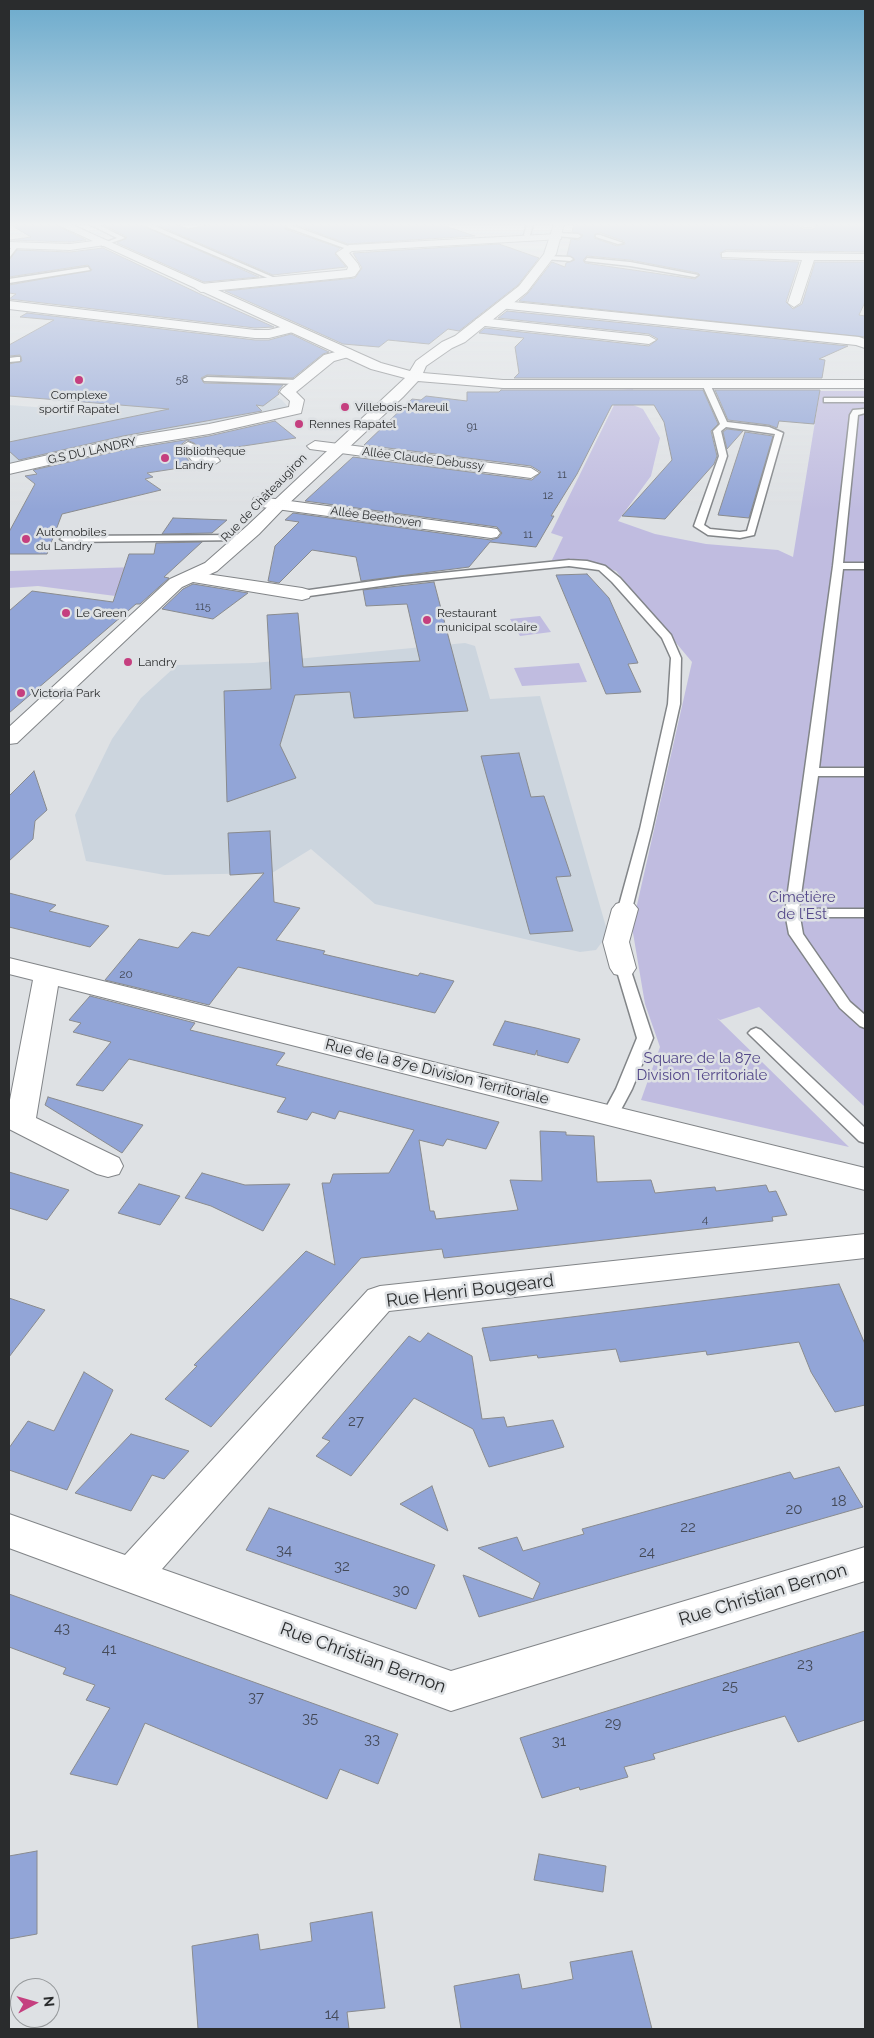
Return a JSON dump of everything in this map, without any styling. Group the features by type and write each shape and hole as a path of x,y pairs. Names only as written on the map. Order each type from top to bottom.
{"street":[{"path":"129,319 255,334 269,334 292,328"},
{"path":"272,319 378,367 414,376 488,384 865,384"},
{"name":"Rue de Châteaugiron","path":"386,384 414,376 436,365 457,348 460,339 485,319"},
{"path":"657,319 863,338"},
{"path":"481,322 649,340"},
{"path":"296,384 329,358 347,353"},
{"name":"Rue de Châteaugiron","path":"9,738 176,584 211,568 414,376"},
{"name":"G.S DU LANDRY","path":"9,469 123,443 176,435 296,410 297,400 287,392 296,384"},
{"name":"Rue de Châteaugiron","path":"300,460 328,435"},
{"name":"Allée Claude Debussy","path":"315,446 531,473"},
{"path":"188,447 200,461 212,461"},
{"name":"Rue de Châteaugiron","path":"9,753 192,586 195,581 193,577 199,563 226,538 274,484"},
{"name":"Allée Beethoven","path":"260,502 279,503 492,533"},
{"path":"193,577 302,594"},
{"path":"623,968 616,942 624,909"},
{"name":"Rue de la 87e Division Territoriale","path":"9,966 865,1179"},
{"path":"47,976 20,1123 108,1166"},
{"name":"Rue Henri Bougeard","path":"133,1574 380,1300 865,1246"},
{"name":"Rue Christian Bernon","path":"9,1531 133,1574 451,1691 865,1564"}],"lane":[{"path":"207,379 296,384"},
{"path":"706,384 724,424"},
{"path":"827,400 865,400"},
{"path":"865,411 856,412 854,415 838,566 792,913 796,934 845,1005 865,1023"},
{"path":"724,424 769,428 779,432 751,533 740,535 708,532 699,526 723,456 717,430 724,424"},
{"path":"65,539 244,537"},
{"path":"302,594 402,580 569,563 587,564 602,568 616,580 668,637 676,658 674,704 646,830 624,909"},
{"path":"838,566 865,566"},
{"path":"812,772 865,772"},
{"path":"792,913 865,913"},
{"path":"610,1116 624,1089 645,1038 623,968"},
{"path":"756,1033 865,1138"}],"shaded area":[{"path":"265,390 282,400 290,409 9,467 9,405 98,412 149,397"},
{"path":"465,643 475,646 490,699 540,696 608,934 596,950 580,952 375,904 311,849 272,873 165,875 86,861 75,815 112,739 141,698 177,665 254,663"}],"green space":[{"path":"633,389 633,405 643,409 660,438 651,476 618,521 655,534 706,544 778,550 793,557 820,391 865,391 865,1107 759,1007 720,1020 717,1018 849,1147 641,1100 660,1047 645,1004 632,927 692,662 616,571 598,565 551,562 563,537 551,533 619,395 617,390"},
{"path":"168,566 131,598 38,586 9,588 9,571"},
{"path":"540,616 551,632 520,636 510,619"},
{"path":"579,663 587,682 522,686 514,668"}],"building":[{"path":"44,319 79,319 255,340 269,340 291,334 329,352 323,354 293,378 207,375 201,378 204,383 283,385 278,391 279,394 263,406 256,405 262,411 123,436 19,460 9,451 9,442 169,409 9,396 9,364 22,361 20,355 9,356 9,345 54,320"},
{"path":"180,319 256,319 274,327 255,328"},
{"path":"288,319 474,319 459,331 448,329 429,344 388,340 379,347 343,344"},
{"path":"508,319 586,319 848,346 819,359 825,360 822,378 514,378 519,373 515,347 524,338 479,333 485,328 649,346 658,339 649,334"},
{"path":"693,319 865,319 865,337"},
{"path":"501,390 703,390 718,424 711,431 717,456 714,464 665,519 622,516 672,460 664,422 654,405 612,405 577,474 551,516 554,516 536,547 490,542 469,567 361,581 356,557 312,550 279,583 268,581 275,546 299,522 285,520 293,513 491,540 498,538 502,533 497,527 305,501 353,457 532,480 541,472 531,466 364,445 412,399 421,400 426,396 467,401 467,392 499,392"},
{"path":"715,390 820,390 814,424 779,421 777,428 769,425 728,420"},
{"path":"275,421 296,438 204,452 194,443 187,440 178,447 193,466 147,473 153,477 145,479 161,490 62,514 47,554 9,554 9,532 35,484 25,476 37,474 33,470 123,450 209,436"},
{"path":"727,429 743,431 727,449 723,432"},
{"path":"745,432 773,436 749,518 718,515"},
{"path":"173,518 227,520 212,533 162,534"},
{"path":"202,542 164,577 169,578 140,604 136,604 9,713 9,611 32,591 113,602 129,554 154,554 156,543"},
{"path":"587,574 609,598 638,663 628,664 641,692 606,694 556,575"},
{"path":"434,582 468,711 354,718 350,692 295,695 280,745 296,778 227,802 224,691 271,689 267,615 298,613 303,667 420,661 407,604 366,606 363,590"},
{"path":"193,584 248,593 213,619 162,609 183,589"},
{"path":"519,753 531,797 544,796 571,876 556,877 573,931 530,934 481,756"},
{"path":"34,771 47,810 35,821 33,839 9,861 9,796"},
{"path":"270,831 274,902 300,908 276,940 325,951 323,954 418,976 420,973 454,981 435,1013 238,967 209,1005 105,980 139,939 178,948 192,932 209,936 264,873 230,875 228,833"},
{"path":"9,893 56,905 49,911 109,926 90,947 9,927"},
{"path":"90,996 195,1023 190,1030 285,1053 276,1065 499,1122 486,1149 447,1139 443,1146 419,1140 430,1211 434,1211 436,1219 518,1210 510,1180 542,1181 540,1131 566,1132 566,1135 594,1136 597,1182 651,1180 655,1193 715,1187 716,1191 766,1185 769,1192 776,1191 787,1215 772,1217 773,1221 444,1258 442,1249 361,1258 211,1427 165,1399 197,1366 194,1365 306,1251 335,1265 322,1183 330,1183 333,1174 389,1173 414,1130 339,1111 335,1119 312,1112 307,1120 277,1112 286,1098 129,1059 103,1091 76,1085 111,1042 73,1032 81,1023 69,1020"},
{"path":"505,1021 580,1039 568,1063 537,1055 537,1050 535,1055 493,1045"},
{"path":"48,1097 143,1125 122,1153 45,1105"},
{"path":"9,1172 69,1190 47,1220 9,1208"},
{"path":"202,1173 245,1185 290,1184 263,1231 211,1206 185,1198"},
{"path":"139,1184 180,1196 160,1225 118,1213"},
{"path":"839,1284 865,1344 865,1405 835,1412 811,1372 799,1342 707,1355 706,1351 620,1362 616,1349 538,1358 537,1355 490,1361 482,1328"},
{"path":"9,1298 45,1310 9,1357"},
{"path":"428,1333 472,1356 482,1419 504,1417 507,1427 553,1420 564,1447 489,1467 473,1429 414,1398 351,1476 316,1456 330,1441 322,1438 409,1336 420,1342"},
{"path":"84,1372 113,1390 67,1490 9,1470 9,1448 28,1421 54,1431"},
{"path":"131,1434 189,1451 164,1479 152,1475 131,1511 75,1493"},
{"path":"839,1467 863,1507 479,1617 463,1575 533,1599 540,1583 478,1548 517,1537 523,1551 584,1534 582,1529 790,1472 794,1479"},
{"path":"432,1486 448,1531 400,1504"},
{"path":"269,1508 435,1565 416,1609 246,1550"},
{"path":"9,1594 398,1734 378,1784 340,1769 327,1799 145,1723 117,1785 70,1774 110,1708 86,1700 95,1685 63,1674 66,1668 9,1647"},
{"path":"865,1631 865,1720 798,1742 785,1716 653,1754 655,1759 624,1767 628,1777 580,1790 579,1787 542,1798 520,1738"},
{"path":"37,1851 37,1934 9,1939 9,1856"},
{"path":"539,1854 606,1866 603,1892 534,1880"},
{"path":"372,1912 385,2008 347,2012 349,2029 198,2029 192,1946 258,1934 260,1950 312,1941 310,1923"},
{"path":"632,1951 652,2029 461,2029 454,1986 519,1974 522,1989 549,1984 573,1979 570,1962"}],"place":[{"name":"Complexe sportif Rapatel","path":"79,380"},
{"name":"Villebois-Mareuil","path":"345,407"},
{"name":"Rennes Rapatel","path":"299,424"},
{"name":"Bibliothèque Landry","path":"165,458"},
{"name":"Automobiles du Landry","path":"26,539"},
{"name":"Le Green","path":"66,613"},
{"name":"Restaurant municipal scolaire","path":"427,620"},
{"name":"Landry","path":"128,662"},
{"name":"Victoria Park","path":"21,693"}],"park label":[{"name":"Cimetière de l'Est","path":"802,906"},
{"name":"Square de la 87e Division Territoriale","path":"702,1066"}]}
